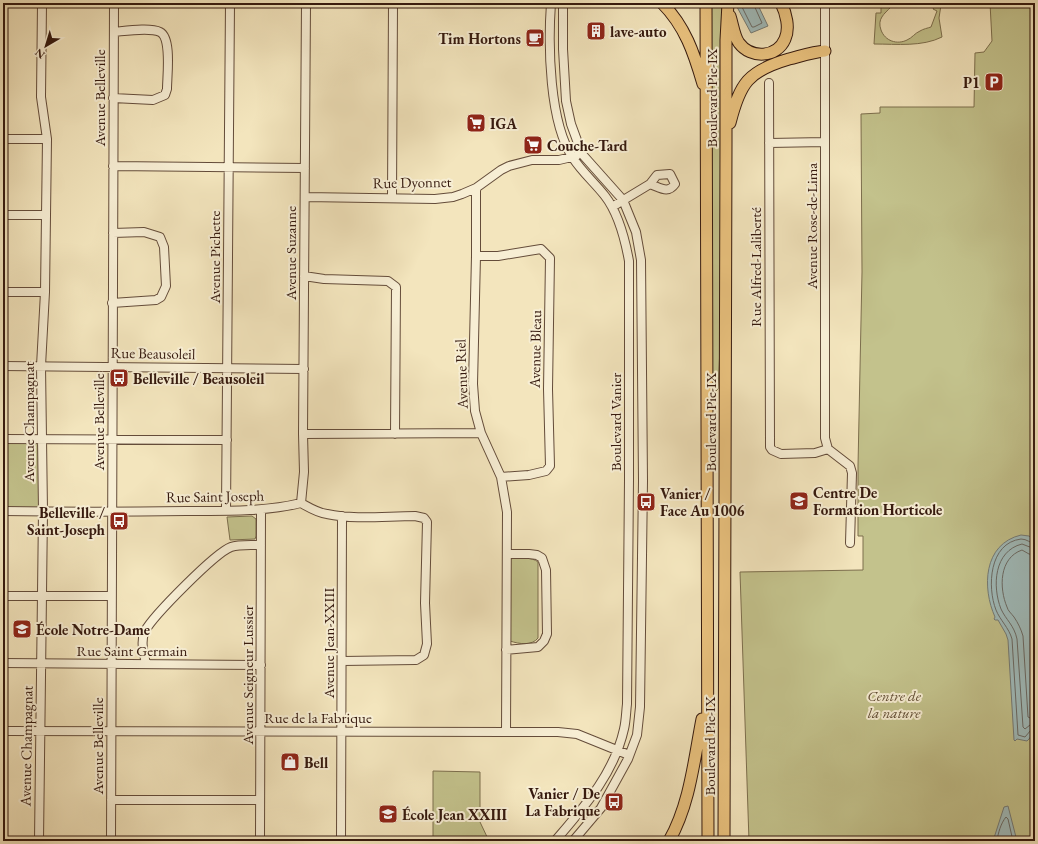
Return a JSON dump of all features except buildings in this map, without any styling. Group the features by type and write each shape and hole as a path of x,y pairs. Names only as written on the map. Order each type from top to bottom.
{"highway":[{"path":"662,3 679,23 688,38 707,96"},
{"name":"Boulevard Pie-IX","path":"706,3 708,841"},
{"path":"728,7 739,43 750,52 764,54 778,48 786,37 787,22 785,12 780,3"},
{"name":"Boulevard Pie-IX","path":"724,841 726,40 728,7"},
{"path":"726,143 736,100 742,88 752,76 759,70 777,63 825,51"},
{"path":"669,841 682,813 688,795 707,694"},
{"path":"724,824 728,841"}],"street":[{"name":"Avenue Champagnat","path":"39,841 43,511 41,366 45,292 47,139 41,97 42,3"},
{"name":"Avenue Belleville","path":"111,841 111,439 114,3"},
{"name":"Avenue Pichette","path":"226,511 230,3"},
{"name":"Avenue Suzanne","path":"302,503 304,472 306,3"},
{"path":"392,3 392,198"},
{"name":"Boulevard Vanier","path":"551,3 550,56 554,101 560,130 572,158 612,207 626,242 629,269 627,704 624,728 606,776 591,798 555,841"},
{"name":"Boulevard Vanier","path":"562,3 566,101 571,124 582,154 622,200 636,232 641,268 643,481 640,707 637,735 630,755 616,784 601,808 573,841"},
{"name":"Avenue Rose-de-Lima","path":"825,3 825,438 828,449"},
{"path":"113,98 153,100 164,95 167,89 168,43 160,32 151,30 114,32"},
{"name":"Rue Alfred-Laliberté","path":"769,83 769,442 772,450 781,454 815,453 828,449"},
{"path":"3,139 47,139"},
{"path":"769,142 825,142"},
{"name":"Rue Dyonnet","path":"305,197 435,199 453,197 476,188 509,166 532,160 559,160 572,158 582,154"},
{"path":"113,166 305,168"},
{"path":"612,207 650,184"},
{"name":"Avenue Riel","path":"476,188 476,256 472,384 475,410 481,433 501,477 507,512 506,732"},
{"path":"3,216 46,215"},
{"path":"112,303 156,300 161,297 166,286 164,247 160,237 144,232 113,233"},
{"name":"Avenue Bleau","path":"476,256 498,256 541,249 550,258 548,389 550,466 546,472 501,477"},
{"path":"304,276 324,279 388,281 396,286 395,434"},
{"path":"3,292 45,292"},
{"name":"Rue Beausoleil","path":"3,366 304,369"},
{"path":"303,434 481,433"},
{"path":"3,439 227,440"},
{"path":"828,449 850,466 852,473 850,543"},
{"path":"302,503 316,511 326,514 342,516 415,516 424,518 427,522 425,603 427,644 424,656 416,660 342,661"},
{"name":"Rue Saint Joseph","path":"3,511 226,511 282,508 302,503"},
{"name":"Avenue Seigneur Lussier","path":"260,841 261,510"},
{"name":"Avenue Jean-XXIII","path":"341,841 342,516"},
{"path":"146,664 142,644 145,632 158,614 205,567 224,551 231,547 261,544"},
{"path":"506,650 538,647 544,641 547,634 546,570 542,558 537,555 529,554 507,554"},
{"path":"3,596 111,596"},
{"name":"Rue Saint Germain","path":"3,663 261,665"},
{"name":"Rue de la Fabrique","path":"3,731 558,732 576,734 630,755"},
{"path":"111,800 260,800"}],"green space":[{"path":"711,3 722,3 720,348 718,389 716,391 711,387"},
{"path":"881,3 887,3 891,7 882,17 880,23 883,34 888,39 895,42 903,41 909,39 921,30 931,27 937,11 933,9 936,4 941,5 939,18 942,37 918,44 874,44 876,13 881,13"},
{"name":"Centre de la nature","path":"990,3 1035,3 1035,841 749,841 740,572 863,570 863,536 858,536 862,272 861,114 880,113 880,107 974,107 975,53 984,52 992,41"},
{"path":"3,439 42,439 43,511 3,511"},
{"path":"252,516 256,519 255,539 230,540 227,517"},
{"path":"513,558 530,559 538,562 538,638 529,643 510,641 509,560"},
{"path":"433,771 480,772 480,822 489,841 433,841"}],"water":[{"path":"739,3 757,3 768,26 751,33 737,7"},
{"path":"1021,535 1029,536 1035,541 1035,731 1027,741 1017,739 1015,741 1008,640 998,620 994,619 995,617 988,593 987,581 989,568 993,557 999,548 1008,540"},
{"path":"1008,806 1017,841 993,841 1004,807"}],"place":[{"name":"lave-auto","path":"596,31"},
{"name":"Tim Hortons","path":"535,38"},
{"name":"P1","path":"994,82"},
{"name":"IGA","path":"476,123"},
{"name":"Couche-Tard","path":"533,145"},
{"name":"Belleville / Beausoleil","path":"119,378"},
{"name":"Centre De Formation Horticole","path":"799,501"},
{"name":"Vanier / Face Au 1006","path":"646,502"},
{"name":"Belleville / Saint-Joseph","path":"119,521"},
{"name":"École Notre-Dame","path":"22,629"},
{"name":"Bell","path":"290,762"},
{"name":"Vanier / De La Fabrique","path":"614,802"},
{"name":"École Jean XXIII","path":"388,814"}]}
